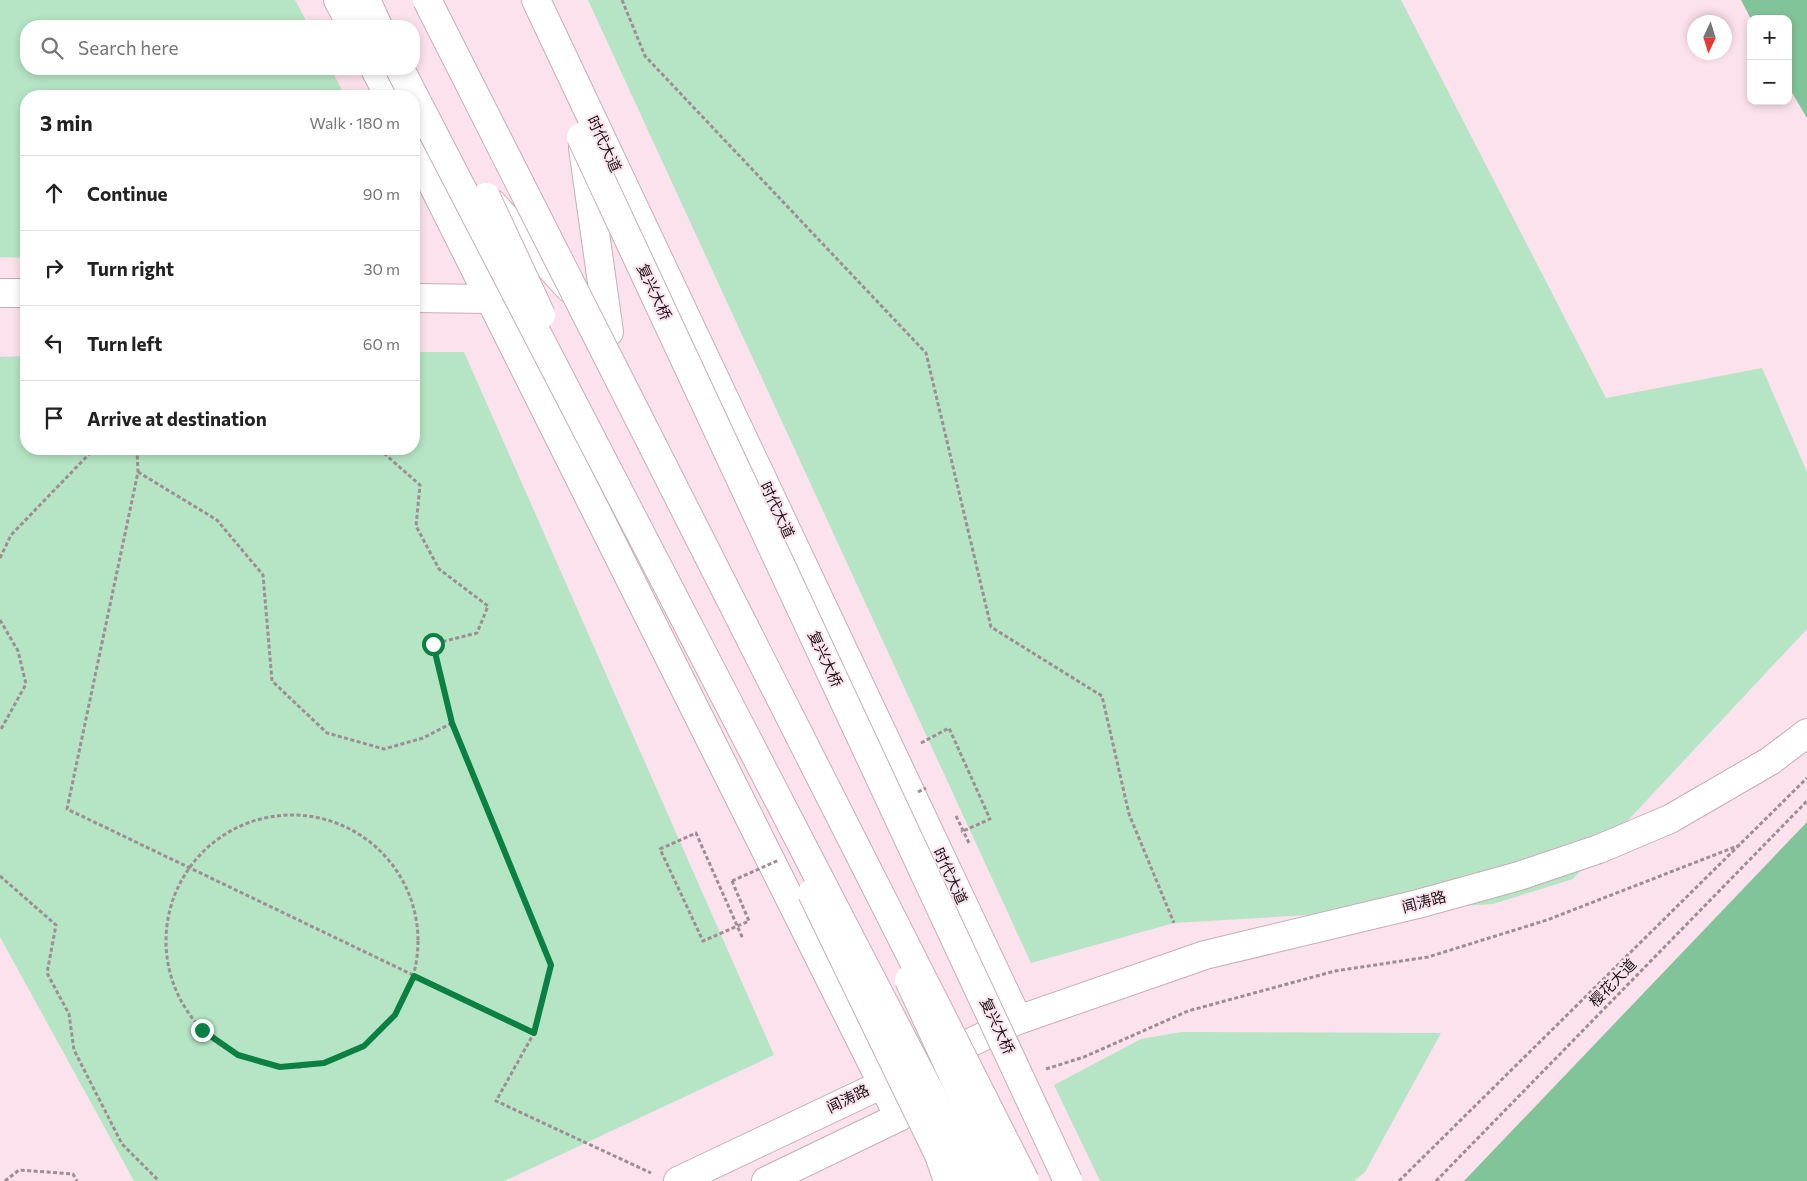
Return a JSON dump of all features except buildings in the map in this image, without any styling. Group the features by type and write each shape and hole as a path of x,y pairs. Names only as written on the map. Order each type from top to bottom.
{"main road":[{"path":"338,0 349,20"},
{"path":"366,0 375,20"},
{"path":"428,0 1025,1181"},
{"path":"540,9 582,137 609,332 1002,1181"},
{"name":"时代大道","path":"540,9 1018,1020"},
{"path":"420,124 609,332"},
{"name":"复兴大桥","path":"582,137 1068,1181"},
{"path":"420,142 930,1091 973,1181"},
{"path":"420,158 899,1117"},
{"path":"486,197 793,853 939,1155 948,1181"},
{"path":"0,293 20,293"},
{"path":"420,298 490,300"},
{"name":"闻涛路","path":"668,1179 1018,1020 1205,955 1418,904 1519,876 1599,849 1670,819 1770,761 1807,733"},
{"name":"闻涛路","path":"766,1181 899,1117 1018,1020"}],"path":[{"path":"622,0 645,56 926,353 991,627 1102,696 1130,814 1174,923"},
{"path":"0,558 11,535 88,455"},
{"path":"137,455 138,472 67,809 188,869 534,1033"},
{"path":"386,455 420,484 416,526 439,568 488,606 477,633 433,644 452,723 551,965 534,1033 496,1101 668,1179"},
{"path":"138,472 217,520 263,575 272,681 327,732 384,749 423,738 452,723"},
{"path":"0,620 18,651 26,684 0,731"},
{"path":"924,750 920,742 949,728 990,819 956,834"},
{"path":"1399,1181 1807,778"},
{"name":"樱花大道","path":"1436,1181 1807,801"},
{"path":"953,809 969,843"},
{"path":"288,814 328,820 363,836 392,863 411,898 419,937 414,976 395,1015 364,1046 324,1063 280,1067 238,1055 202,1030 197,1023 177,994 165,952 169,908 188,869 215,840 250,822 288,814"},
{"path":"743,939 739,930 735,922 723,895 696,833 660,849 703,942 734,928 741,924 749,921 732,881 793,853"},
{"path":"1038,1072 1084,1057 1188,1011 1335,971 1428,957 1547,920 1740,845"},
{"path":"0,876 56,925 47,973 68,1014 74,1050 122,1144 159,1181"},
{"path":"5,1181 19,1170 73,1174 77,1181"}],"shaded area":[{"path":"0,0 295,0 306,20 20,20 20,75 334,75 342,90 20,90 20,258 0,257"},
{"path":"588,0 1401,0 1606,398 1762,368 1807,472 1807,629 1573,879 1493,904 1174,923 1031,963"},
{"path":"1741,0 1807,0 1807,118 1792,93 1792,15 1749,15"},
{"path":"420,352 464,352 774,1055 504,1181 134,1181 0,937 0,357 20,356 20,455 420,455"},
{"path":"1807,822 1807,1181 1464,1181"},
{"path":"1181,1032 1441,1033 1365,1172 1354,1181 1100,1181 1054,1085 1141,1039"}],"route":[{"path":"202,1030 238,1055 280,1067 324,1063 364,1046 395,1015 414,976 534,1033 551,965 452,723 433,644"}]}
